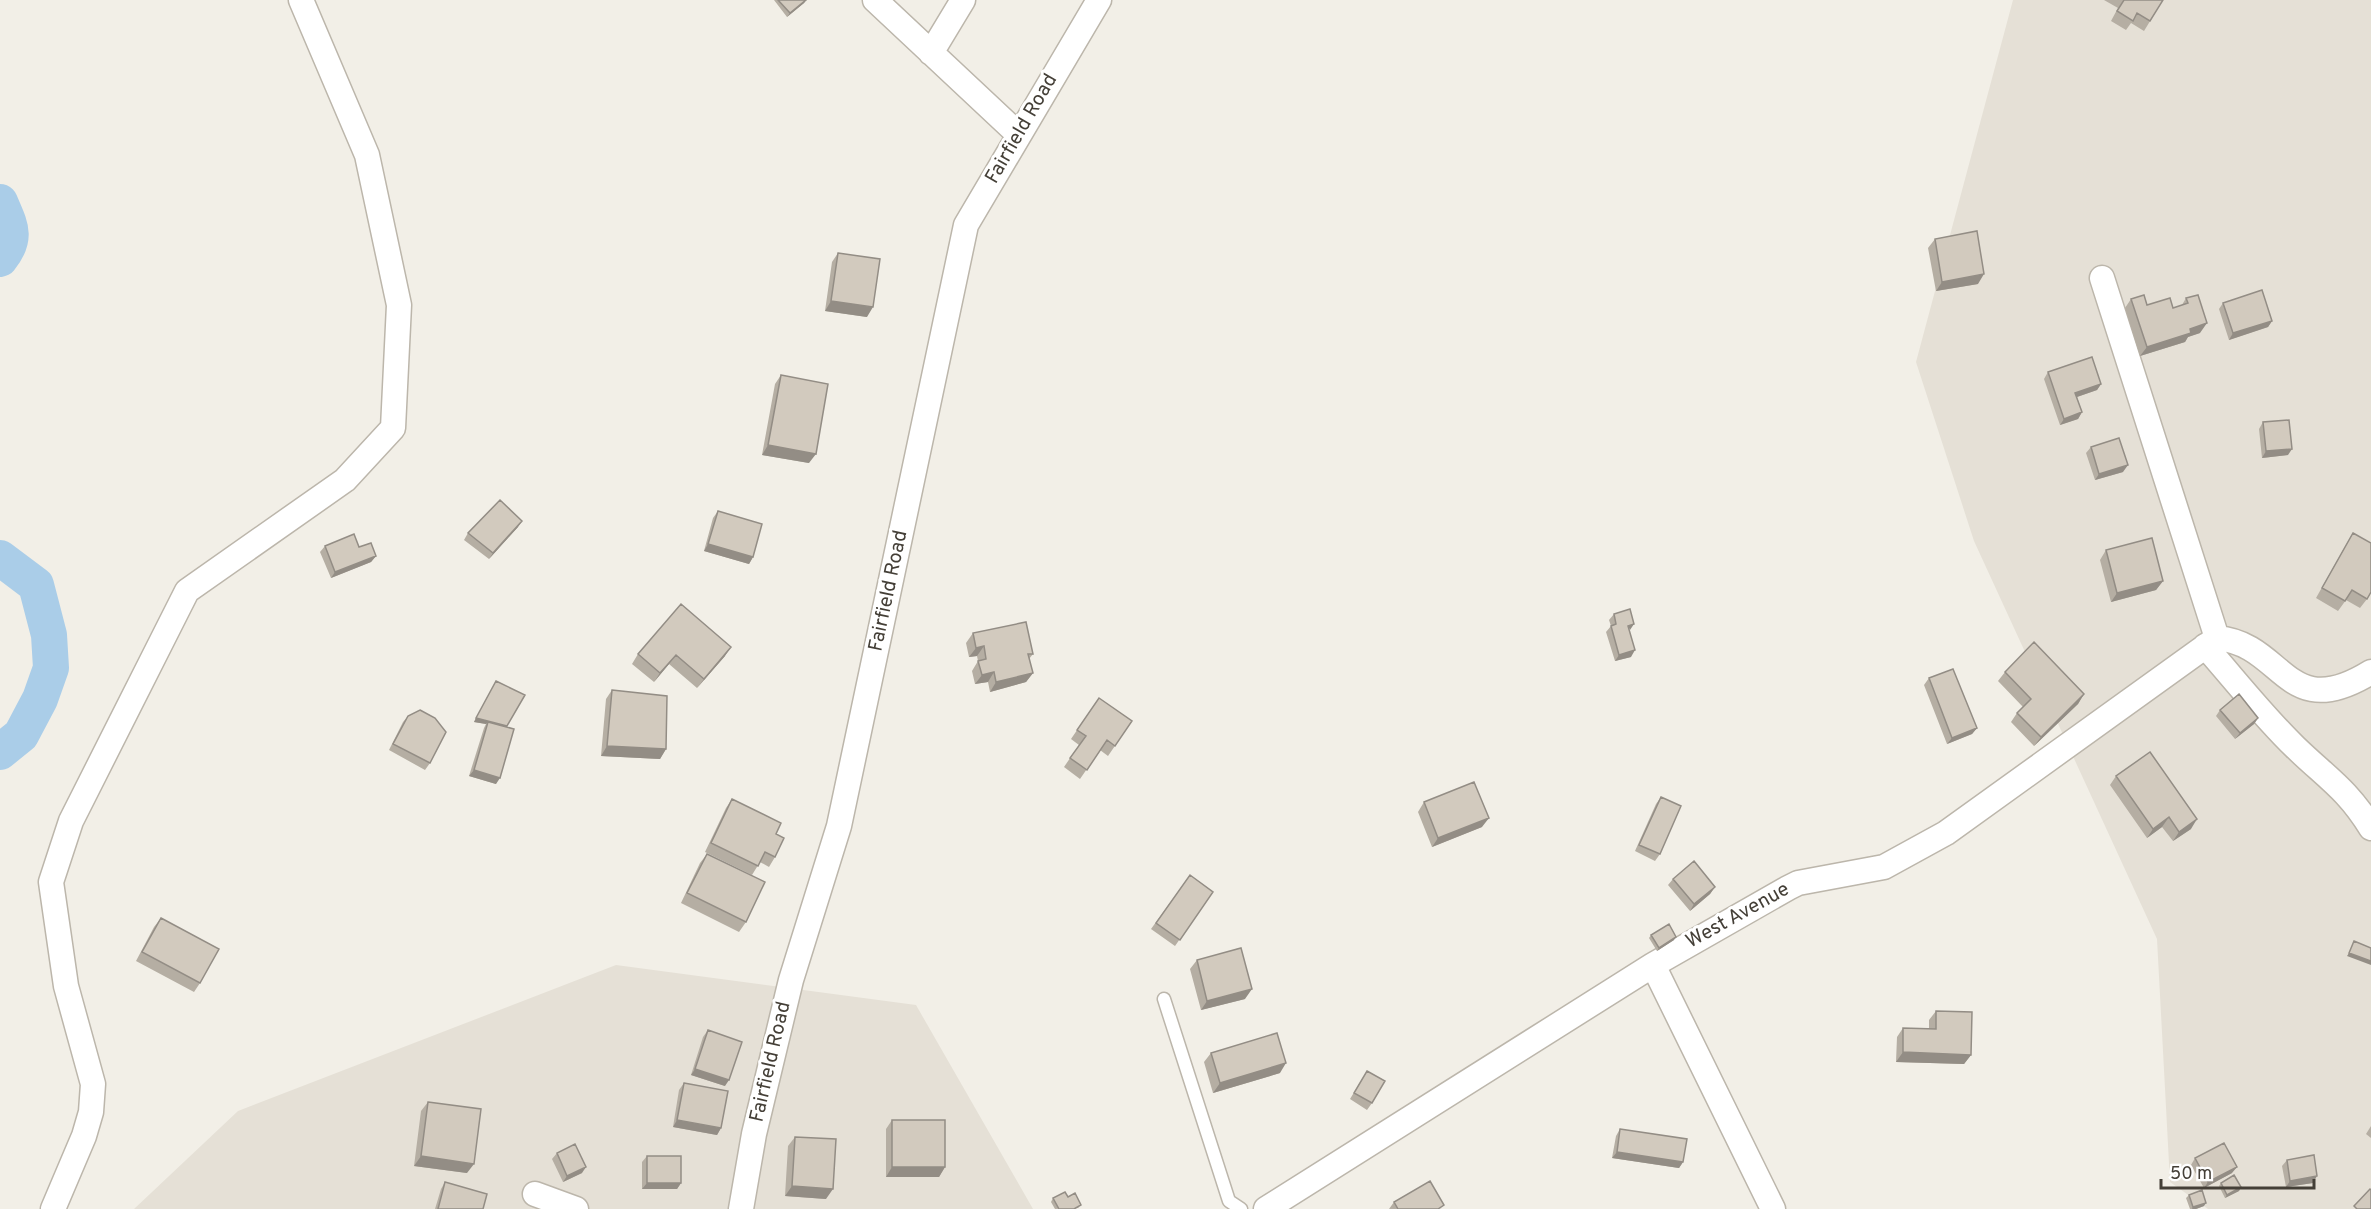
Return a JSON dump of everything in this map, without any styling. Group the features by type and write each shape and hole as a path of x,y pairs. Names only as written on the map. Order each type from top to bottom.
{"street":[{"path":"53,1209 92,1112 93,1084 66,986 51,882 71,821 187,591 345,480 393,428 399,305 369,166 301,0"},
{"path":"875,0 1018,134"},
{"path":"931,53 963,0"},
{"name":"Fairfield Road","path":"741,1209 754,1134 791,980 839,826 966,225 1018,134 1100,0"},
{"path":"2102,278 2211,642 2295,747 2339,784 2355,802 2371,828"},
{"path":"2211,642 2234,640 2299,687 2331,691 2371,672"},
{"name":"West Avenue","path":"1266,1209 1653,965 1798,882 1884,867 1946,833 2211,642"},
{"path":"1653,965 1773,1209"},
{"path":"535,1194 576,1209"}],"lane":[{"path":"1164,999 1229,1201 1241,1209"}],"shaded area":[{"path":"2013,0 2371,0 2371,1209 2208,1209 2170,1182 2157,939 1974,541 1916,362"},
{"path":"616,965 916,1005 1033,1209 134,1209 238,1111"}],"building":[{"path":"778,0 806,0 790,13"},
{"path":"2124,0 2163,0 2150,21 2137,13 2133,21 2117,11"},
{"path":"1977,231 1984,274 1942,282 1935,239"},
{"path":"838,253 880,259 873,307 831,301"},
{"path":"2262,290 2272,321 2233,333 2223,303"},
{"path":"2144,295 2147,305 2170,298 2173,308 2188,303 2186,298 2198,295 2207,323 2190,329 2191,333 2147,347 2131,299"},
{"path":"2092,357 2101,384 2075,393 2082,412 2064,419 2048,372"},
{"path":"781,375 828,384 816,454 768,445"},
{"path":"2289,420 2292,449 2266,451 2263,422"},
{"path":"2119,438 2128,465 2099,474 2091,447"},
{"path":"500,500 522,521 493,553 468,533"},
{"path":"718,511 762,524 753,557 708,544"},
{"path":"2353,533 2371,543 2371,592 2367,599 2352,590 2345,601 2322,588"},
{"path":"354,534 359,547 371,543 376,556 335,572 325,546"},
{"path":"2152,538 2163,581 2117,593 2106,550"},
{"path":"681,604 731,647 704,679 676,655 660,673 638,654"},
{"path":"1630,609 1634,624 1628,626 1635,650 1619,655 1611,626 1616,624 1614,614"},
{"path":"1026,622 1033,654 1028,654 1033,673 996,682 994,672 982,675 978,661 986,659 984,646 976,648 973,633"},
{"path":"2034,642 2084,694 2041,737 2017,713 2031,699 2005,672"},
{"path":"1953,669 1977,728 1952,738 1929,678"},
{"path":"496,681 525,695 507,726 476,718"},
{"path":"612,690 667,696 666,749 607,746"},
{"path":"2239,694 2258,718 2240,733 2220,710"},
{"path":"1099,698 1132,721 1115,746 1107,740 1087,770 1070,758 1086,736 1077,730"},
{"path":"420,710 435,718 446,732 430,763 393,744 408,716"},
{"path":"488,722 514,729 500,778 474,770"},
{"path":"2150,752 2197,819 2179,832 2169,817 2153,829 2116,776"},
{"path":"1474,782 1489,818 1438,838 1424,802"},
{"path":"1661,797 1681,806 1660,854 1639,845"},
{"path":"732,799 781,823 776,834 784,838 775,857 765,852 758,866 711,843"},
{"path":"707,854 765,882 746,922 687,893"},
{"path":"1694,861 1715,887 1694,904 1673,879"},
{"path":"1190,875 1213,892 1180,940 1156,923"},
{"path":"161,918 219,949 200,983 142,952"},
{"path":"1669,924 1676,937 1659,948 1651,935"},
{"path":"2354,941 2371,948 2371,961 2349,953"},
{"path":"1241,948 1252,989 1207,1001 1197,960"},
{"path":"1936,1011 1972,1012 1971,1055 1903,1052 1903,1028 1936,1029"},
{"path":"708,1030 742,1042 729,1080 695,1069"},
{"path":"1277,1033 1286,1063 1220,1083 1211,1053"},
{"path":"1367,1071 1385,1081 1372,1103 1354,1093"},
{"path":"684,1083 728,1091 721,1128 677,1120"},
{"path":"428,1102 481,1109 474,1164 421,1156"},
{"path":"892,1120 945,1120 945,1167 892,1167"},
{"path":"1620,1129 1687,1139 1683,1162 1617,1152"},
{"path":"795,1137 836,1139 833,1189 792,1186"},
{"path":"2224,1143 2237,1167 2208,1182 2195,1158"},
{"path":"575,1144 586,1167 567,1176 557,1153"},
{"path":"2314,1155 2317,1176 2290,1181 2287,1160"},
{"path":"647,1156 681,1156 681,1183 647,1183"},
{"path":"2234,1175 2241,1187 2227,1195 2221,1183"},
{"path":"1430,1181 1444,1205 1438,1209 1398,1209 1394,1202"},
{"path":"445,1182 487,1194 483,1209 438,1209"},
{"path":"2370,1189 2371,1209 2357,1209 2354,1206"},
{"path":"2202,1190 2206,1203 2193,1207 2189,1195"},
{"path":"1065,1192 1068,1197 1075,1193 1081,1205 1074,1209 1059,1209 1053,1198"}],"waterway":[{"path":"0,202 9,225 11,238 0,259"},
{"path":"0,558 36,585 49,635 51,668 40,699 21,735 0,752"}]}
